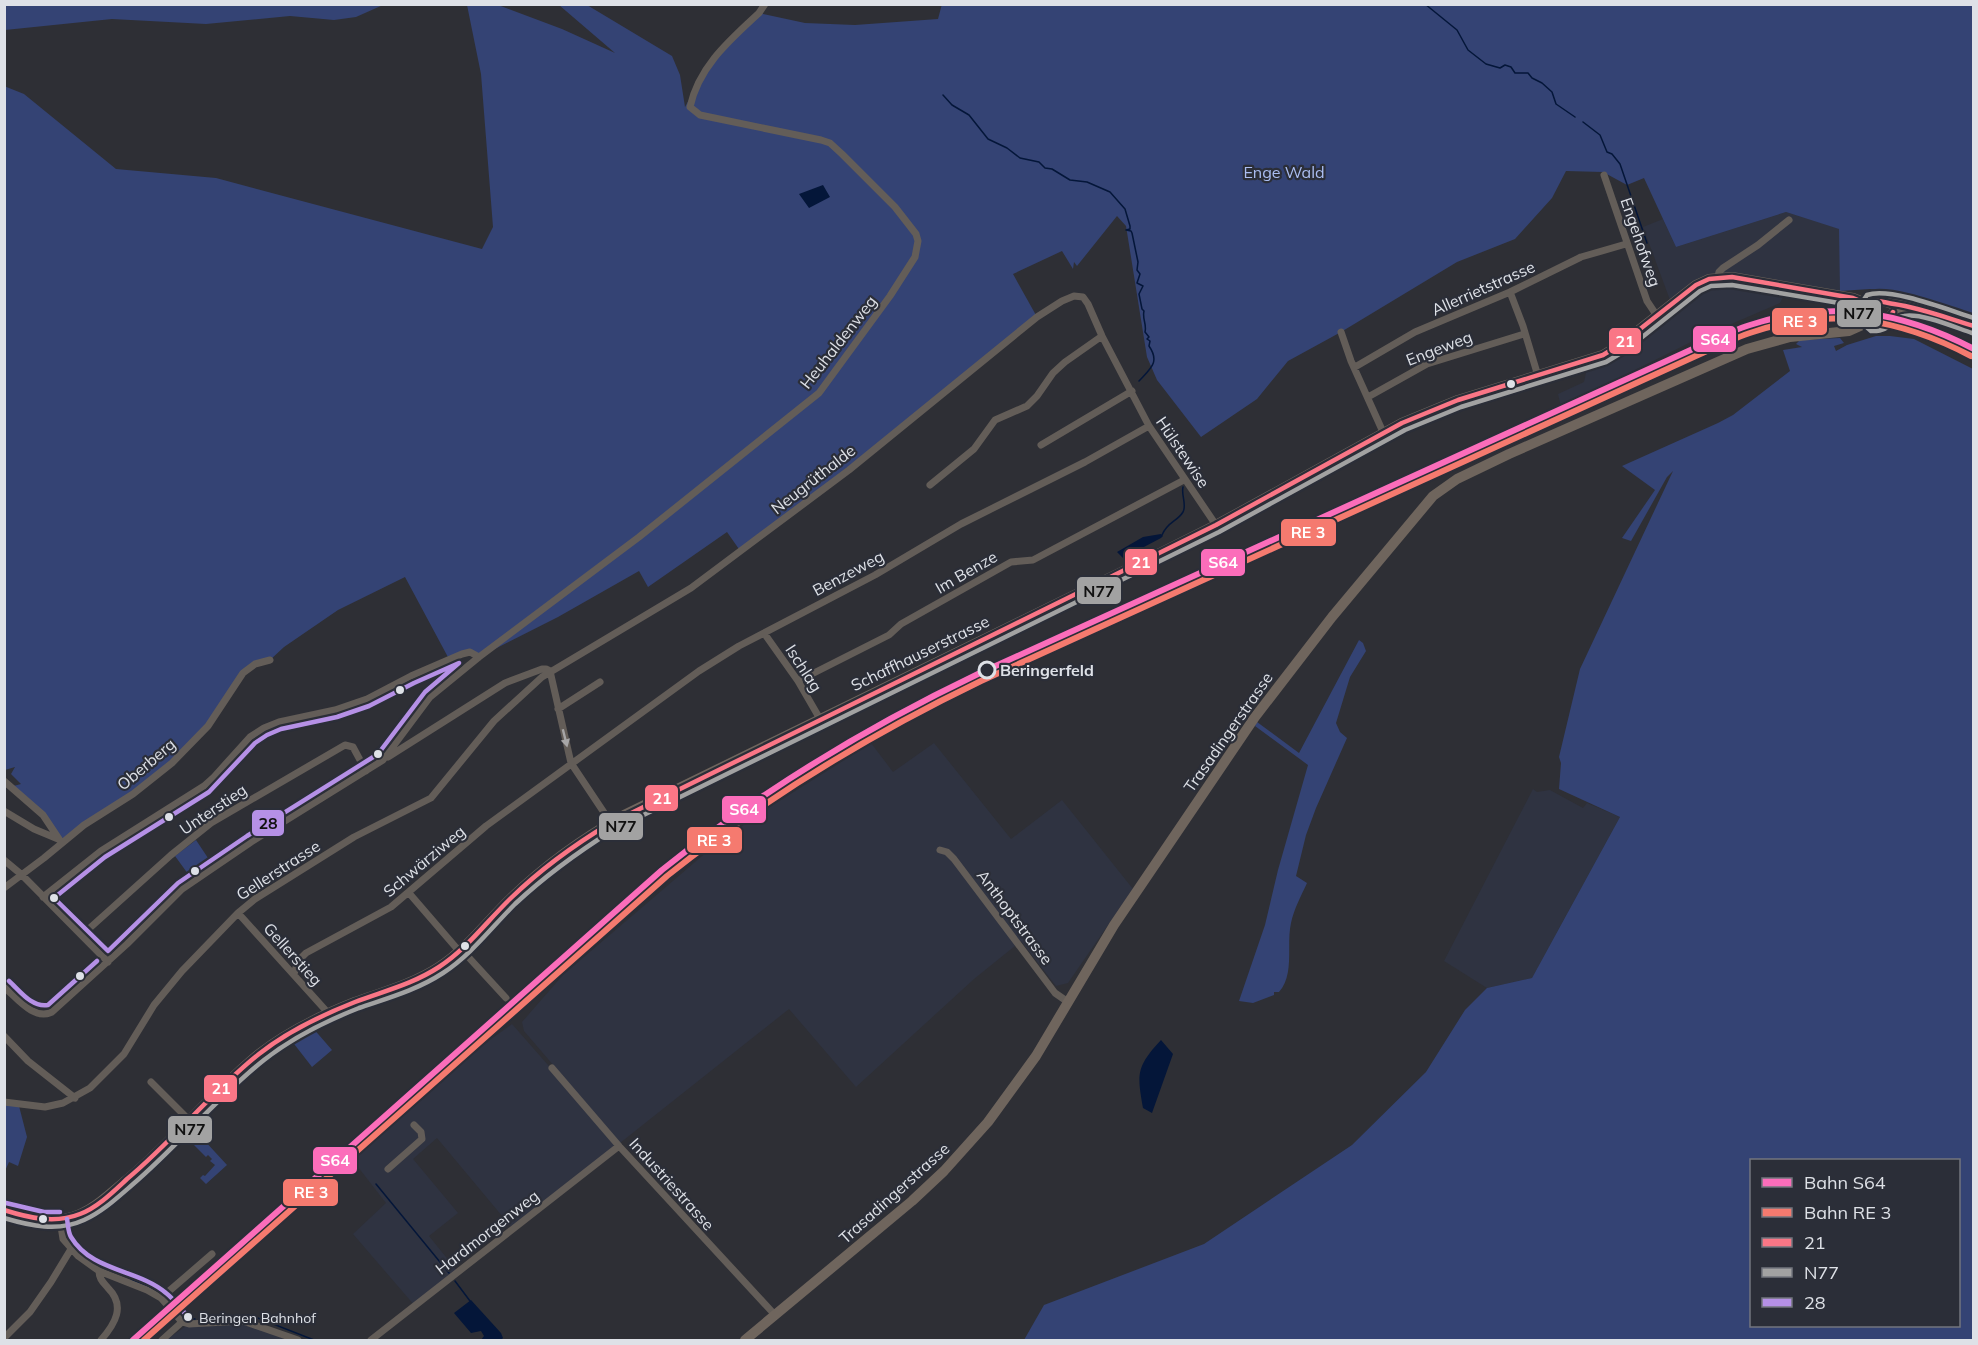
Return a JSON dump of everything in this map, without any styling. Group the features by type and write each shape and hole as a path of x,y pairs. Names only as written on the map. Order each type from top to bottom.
{"main road":[{"name":"Schaffhauserstrasse","path":"60,1220 79,1215 108,1196 262,1052 329,1014 418,978 439,967 460,950 541,870 611,823 1216,525 1383,432 1449,404 1603,355 1621,344 1696,285 1718,277 1744,279 1870,303"},
{"path":"1891,307 1886,322 1880,325 1870,322 1865,313 1870,303 1880,300 1891,307 1925,311"},
{"path":"1891,307 1906,305 1974,326"},
{"name":"Trasadingerstrasse","path":"745,1341 912,1201 988,1122 1036,1056 1120,916 1273,692 1410,521 1440,489 1509,454 1747,349 1790,337 1849,331 1870,322"},
{"path":"4,1210 43,1220 60,1220"}],"street":[{"name":"Heuhaldenweg","path":"366,771 399,746 430,697 479,657 639,537 819,393 890,296 917,251 919,245 916,234 895,207 830,143 700,115 690,107 693,93 716,54 759,13 765,4"},
{"name":"Engehofweg","path":"1604,176 1647,301 1657,316"},
{"path":"1718,277 1723,268 1758,245 1789,220"},
{"name":"Allerrietstrasse","path":"1355,367 1415,332 1510,292 1581,257 1626,244"},
{"path":"1510,292 1538,376"},
{"name":"Neugrüthalde","path":"550,671 691,588 849,470 1037,317 1062,300 1074,296 1083,297"},
{"name":"Hülstewise","path":"1083,297 1149,426 1216,525"},
{"path":"1341,332 1356,373 1383,432"},
{"name":"Engeweg","path":"1368,397 1427,364 1524,334"},
{"path":"930,485 974,449 995,420 1027,406 1037,396 1047,380 1065,362 1102,336"},
{"path":"1041,445 1132,391"},
{"name":"Benzeweg","path":"571,763 699,671 764,633 875,575 961,524 1084,462 1149,426"},
{"name":"Im Benze","path":"798,681 889,635 901,624 1011,562 1033,560 1184,480"},
{"name":"Ischlag","path":"764,633 798,681 820,719"},
{"path":"43,897 102,851 204,786 250,737 264,728 279,722 335,710 367,699 411,676 462,654 470,652 479,657"},
{"name":"Oberberg","path":"4,888 60,841 149,782 172,763 208,726 243,673 255,664 270,660"},
{"path":"399,746 505,683 546,669 550,671 571,763 611,823"},
{"name":"Gellerstrasse","path":"4,1102 45,1107 75,1098 90,1088 124,1054 154,1005 182,971 238,913 255,899 354,837 430,798 494,721 550,671"},
{"path":"558,709 600,682"},
{"name":"Unterstieg","path":"82,936 194,837 239,805 345,745 352,747 366,771"},
{"name":"Schwärziweg","path":"294,974 298,961 306,953 388,909 486,826 571,763"},
{"path":"4,987 35,1013 45,1015 67,999 108,962 170,900 200,875 366,771"},
{"path":"4,782 43,815 60,841"},
{"path":"4,811 60,841"},
{"name":"Anthoptstrasse","path":"940,850 947,852 954,859 1055,993 1068,1002"},
{"path":"4,861 22,875 108,962"},
{"path":"409,892 506,998"},
{"name":"Gellerstieg","path":"238,913 329,1014"},
{"path":"4,1036 28,1061 75,1098"},
{"name":"Industriestrasse","path":"552,1068 619,1146 775,1315"},
{"path":"150,1082 190,1121"},
{"path":"388,1169 422,1139 421,1132 414,1125"},
{"name":"Hardmorgenweg","path":"370,1341 619,1146"},
{"path":"60,1220 63,1239 71,1249 99,1271 147,1290 163,1301 182,1322 189,1324 243,1320 298,1341"},
{"path":"4,1338 30,1312 71,1249"},
{"path":"163,1301 212,1254"},
{"path":"99,1271 100,1279 114,1294 118,1307 114,1323 102,1339"},
{"path":"162,1341 182,1322"}],"shaded area":[{"path":"823,185 830,197 809,208 799,194"},
{"path":"1786,212 1840,229 1840,291 1724,274 1670,300 1643,227 1663,219 1676,247"},
{"path":"1716,283 1786,291 1780,303 1699,338 1561,407 1558,394 1584,382 1587,368 1633,341 1696,291"},
{"path":"1161,534 1163,536 1161,538 1123,558 1117,552 1143,537"},
{"path":"871,743 893,772 934,743 1011,839 1062,800 1133,889 1068,983 1056,986 1021,941 974,979 856,1087 789,1009 620,1143 524,1031 522,1022 563,975 729,833"},
{"path":"1533,789 1537,792 1550,790 1583,808 1587,803 1620,817 1532,978 1487,988 1444,961"},
{"path":"512,1024 619,1146 513,1229 437,1138 413,1159 458,1213 429,1236 458,1272 415,1306 353,1234 386,1203 351,1158 465,1058"},
{"path":"1161,1040 1173,1054 1152,1113 1143,1108 1139,1079 1143,1064"},
{"path":"471,1300 501,1333 503,1338 501,1340 481,1340 484,1336 481,1331 471,1333 454,1313"},
{"path":"243,1321 295,1340 166,1340 189,1324"}],"green space":[{"name":"Enge Wald","path":"942,4 1973,5 1973,320 1886,292 1870,289 1840,291 1839,229 1786,212 1676,247 1644,178 1627,185 1603,172 1566,171 1552,198 1515,239 1457,262 1288,361 1257,399 1201,437 1157,380 1147,357 1126,226 1117,216 1077,266 1074,262 1073,269 1062,251 1013,274 1037,317 741,552 727,532 648,587 639,571 558,617 479,657 475,653 449,659 405,577 338,610 284,647 270,660 243,673 208,726 172,763 62,843 50,824 10,787 21,784 11,774 15,767 5,770 4,86 24,94 116,169 216,178 482,249 493,227 481,74 467,5 498,5 562,29 615,53 559,5 587,5 672,56 680,75 685,107 703,74 759,13 805,23 855,25 938,19"},
{"path":"4,5 383,5 356,17 334,20 290,16 206,24 112,19 5,30"},
{"path":"1876,336 1914,339 1973,369 1973,1340 1024,1340 1044,1305 1204,1244 1352,1145 1426,1072 1465,1010 1487,988 1532,978 1620,817 1559,789 1561,763 1559,757 1580,669 1673,471 1667,477 1631,541 1622,538 1655,490 1622,466 1733,415 1790,371 1783,350 1802,347 1796,344 1800,340 1840,338 1844,343 1834,346 1836,351"},
{"path":"1359,640 1366,651 1350,677 1336,723 1340,732 1347,738 1306,835 1296,876 1307,883 1291,923 1287,977 1279,992 1274,992 1274,995 1253,1003 1239,1001 1265,925 1308,765 1255,726 1257,722 1299,753"},
{"path":"196,840 212,864 191,878 175,856"},
{"path":"312,1027 332,1050 312,1067 291,1040"},
{"path":"5,1104 19,1106 27,1137 18,1166 9,1162 5,1171"},
{"path":"191,1126 227,1165 206,1184 200,1178 215,1165 210,1161 212,1159 208,1155 206,1157 194,1145 196,1142 186,1132"}],"waterway":[{"path":"1425,4 1457,30 1468,50 1486,64 1500,68 1505,65 1511,67 1515,73 1528,73 1552,92 1556,104 1575,117"},
{"path":"943,95 952,105 969,115 988,139 1007,148 1020,158 1039,162 1045,168 1052,169 1070,180 1087,182 1110,192 1125,209 1130,226 1130,229 1126,230 1132,233 1138,262 1137,270 1140,274 1137,283 1143,286 1139,294 1144,311 1145,332 1149,337 1147,339 1150,341 1149,346 1154,356 1153,365 1139,381"},
{"path":"1583,122 1600,135 1607,152 1612,154 1620,164 1647,243"},
{"path":"1162,535 1183,512 1183,487"},
{"path":"376,1184 449,1273"},
{"path":"131,1280 158,1291"},
{"path":"455,1281 470,1301"},
{"path":"203,1319 250,1315 314,1340"},
{"path":"186,1318 195,1319"}],"rail line":[{"name":"S64","path":"133,1340 662,870 775,788 895,716 978,674 1743,327 1808,312 1864,313 1919,326 1974,349"}],"transit line":[{"name":"21","path":"4,1210 52,1219 71,1217 87,1211 105,1199 144,1164 225,1084 259,1054 293,1031 318,1018 409,983 439,967 468,943 534,877 609,824 1216,525 1402,423 1458,400 1603,355 1621,344 1696,285 1709,279 1732,277 1853,298 1868,304"},
{"name":"N77","path":"4,1218 54,1227 74,1224 91,1217 149,1170 230,1090 264,1060 298,1037 334,1019 413,989 443,973 472,950 515,904 538,884 613,830 1219,532 1405,430 1461,407 1606,362 1626,350 1700,291 1711,286 1732,285 1851,305 1865,311"},
{"name":"N77","path":"1972,333 1938,321 1911,316 1899,317 1887,327 1871,331 1859,320 1859,307 1867,295 1890,294 1920,300 1974,318"},
{"name":"21","path":"1893,312 1886,322 1880,325 1869,322 1865,313 1871,301 1880,301 1974,326"},
{"path":"144,1340 667,876 780,794 898,723 981,681 1746,334 1782,324 1810,320 1837,318 1864,320 1918,333 1971,356"},
{"name":"28","path":"459,663 425,692 378,754 247,836 178,883 108,951 54,898 105,857 209,792 255,743 267,735 281,729 337,717 369,706 459,663"},
{"name":"28","path":"9,981 32,1001 48,1005 97,961"},
{"name":"28","path":"6,1203 44,1212 60,1212"},
{"name":"28","path":"67,1219 70,1235 91,1257 155,1285 172,1298 188,1317"}],"place":[{"name":"Beringerfeld","path":"987,670"},
{"name":"Beringen Bahnhof","path":"188,1317"}]}
